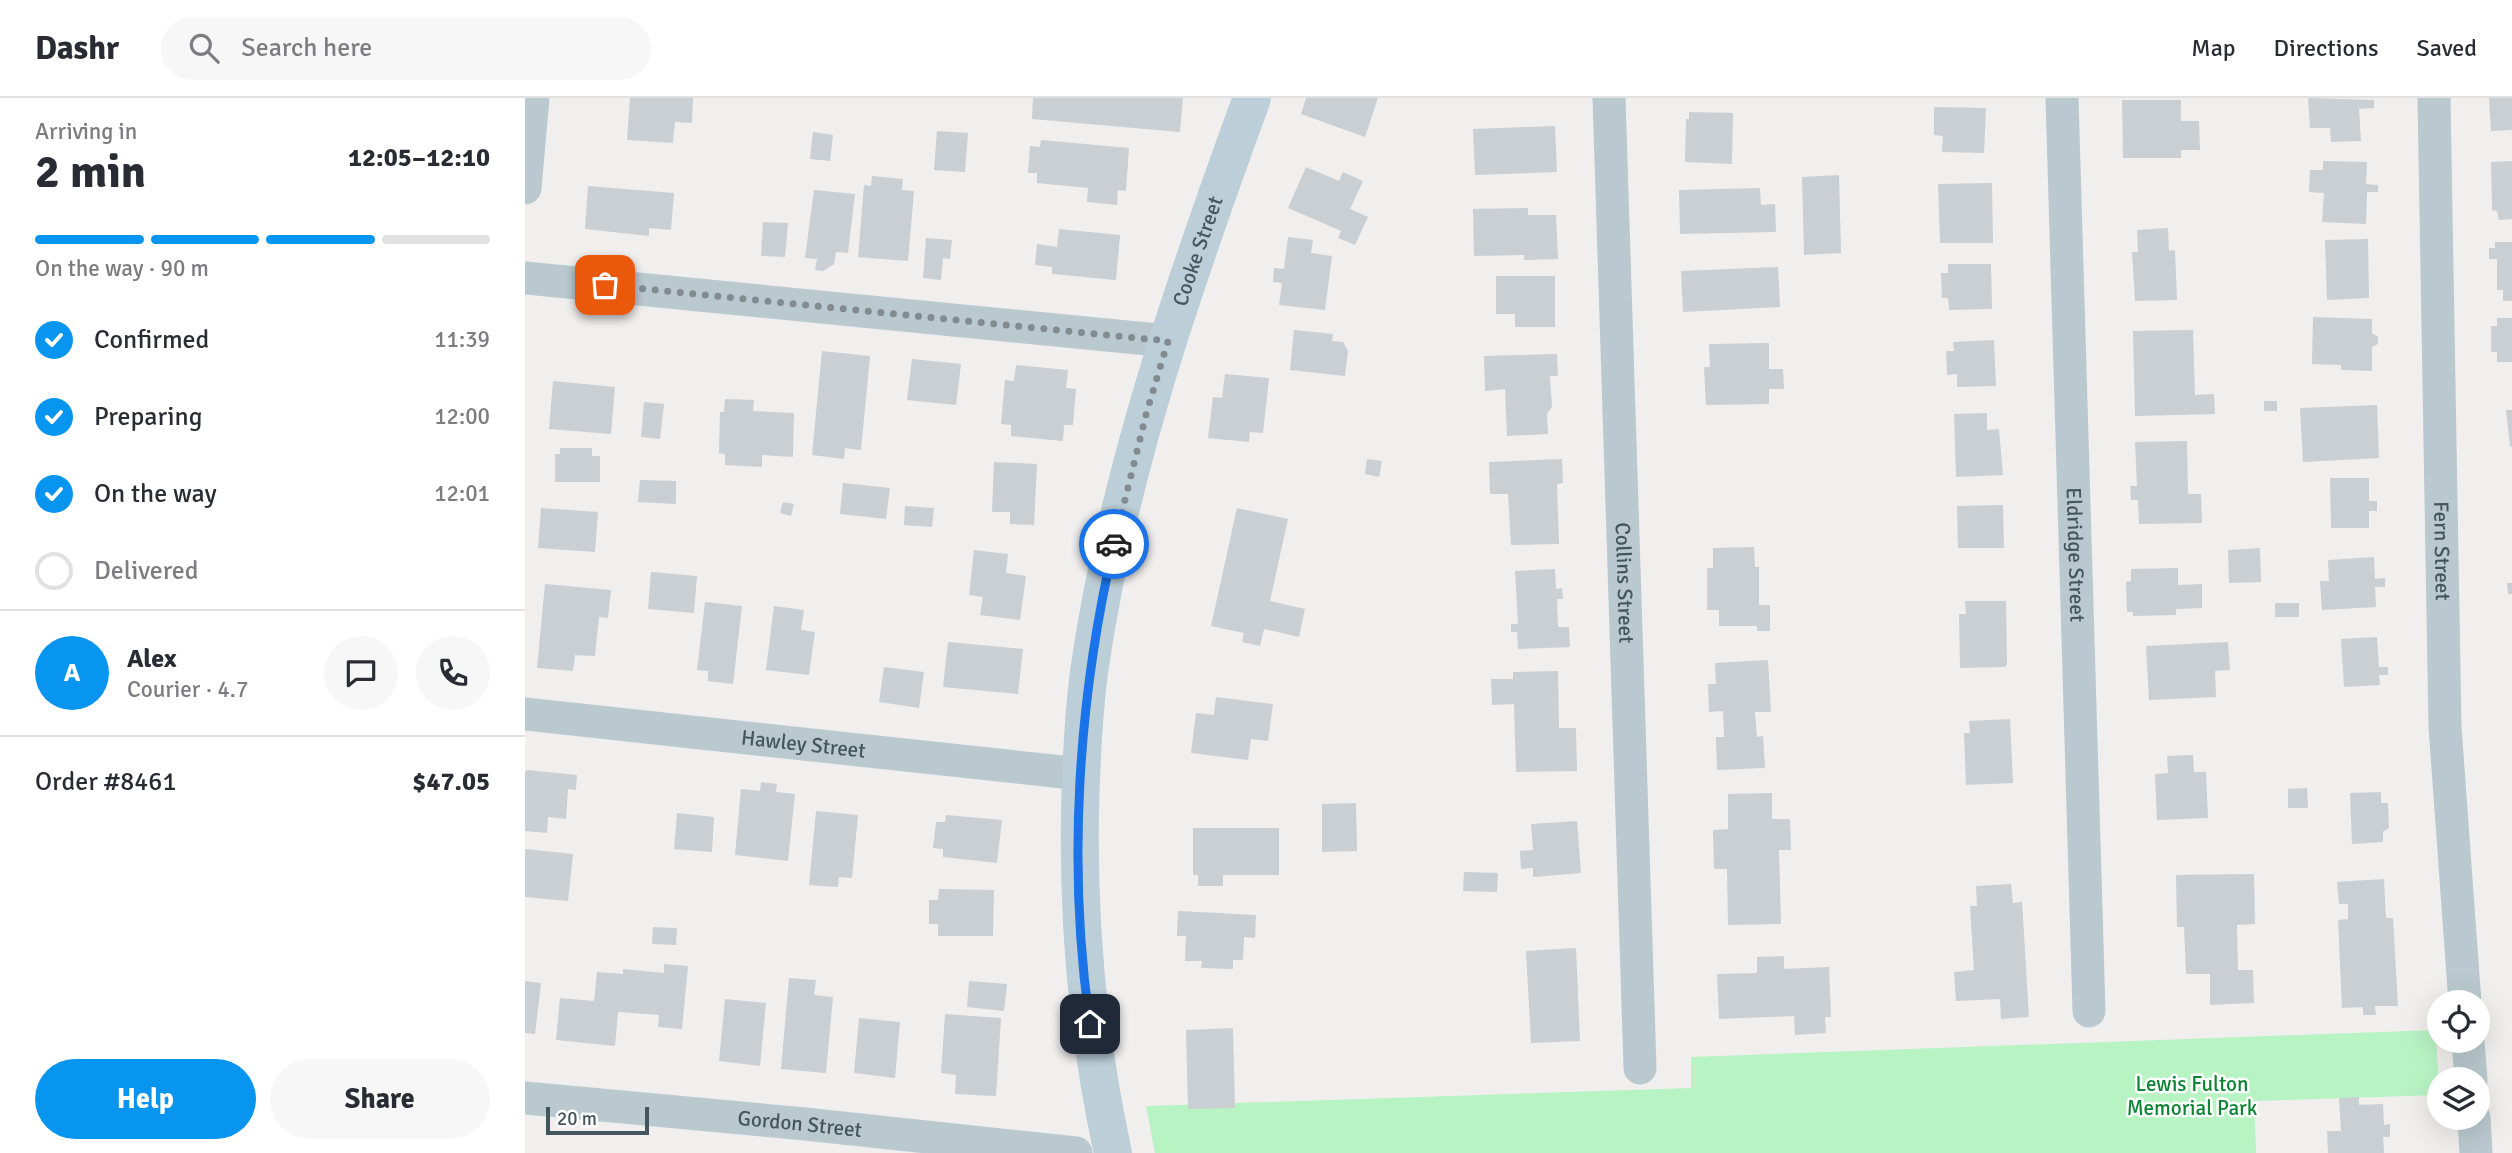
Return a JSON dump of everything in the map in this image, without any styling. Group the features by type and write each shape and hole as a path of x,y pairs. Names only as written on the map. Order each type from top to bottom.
{"main road":[{"name":"Cooke Street","path":"1114,1153 1096,1063 1084,979 1079,861 1081,774 1089,676 1100,605 1140,437 1202,237 1252,98"}],"street":[{"path":"525,188 533,98"},
{"name":"Collins Street","path":"1609,98 1640,1068"},
{"name":"Eldridge Street","path":"2062,98 2089,1011"},
{"name":"Fern Street","path":"2434,98 2445,727 2464,990"},
{"path":"525,278 1168,341"},
{"name":"Hawley Street","path":"525,714 1081,774"},
{"name":"Gordon Street","path":"525,1098 804,1139 1076,1153"},
{"path":"2475,1130 2476,1153"}],"green space":[{"name":"Lewis Fulton Memorial Park","path":"2427,1030 2427,1053 2437,1053 2438,1067 2427,1067 2427,1095 2254,1101 2256,1153 1155,1153 1146,1106 1691,1088 1691,1057"}],"building":[{"path":"630,98 693,98 692,123 675,122 673,143 627,140"},
{"path":"1033,98 1183,98 1180,132 1032,119"},
{"path":"1306,98 1378,98 1365,137 1301,114"},
{"path":"2308,98 2374,100 2374,108 2359,109 2361,141 2331,142 2330,128 2310,128"},
{"path":"2489,98 2512,98 2512,130 2491,131"},
{"path":"2122,100 2181,100 2181,121 2199,121 2200,150 2181,150 2181,158 2123,158"},
{"path":"1934,107 1986,108 1984,153 1942,152 1943,136 1934,135"},
{"path":"1689,112 1733,113 1732,164 1685,162 1686,119 1689,119"},
{"path":"1555,126 1557,172 1475,175 1473,129"},
{"path":"937,131 968,133 965,172 934,170"},
{"path":"813,132 833,135 830,161 810,159"},
{"path":"1041,140 1129,148 1126,191 1118,190 1117,205 1087,202 1088,188 1037,183 1037,173 1028,173 1030,146 1040,147"},
{"path":"2323,161 2367,162 2366,184 2378,185 2378,192 2367,192 2366,224 2322,222 2324,193 2309,192 2310,170 2323,170"},
{"path":"2512,161 2512,219 2499,220 2497,211 2492,210 2491,162"},
{"path":"1306,167 1339,181 1343,172 1363,181 1350,209 1368,217 1355,245 1338,238 1341,231 1288,208"},
{"path":"1839,175 1841,253 1804,255 1802,177"},
{"path":"872,176 903,179 902,190 914,191 908,261 858,257 864,185 871,186"},
{"path":"1992,183 1993,243 1940,243 1938,184"},
{"path":"588,186 674,193 671,230 649,228 649,236 585,229"},
{"path":"1760,188 1761,205 1775,204 1776,232 1680,234 1679,190"},
{"path":"814,190 855,194 848,253 836,252 834,264 823,271 815,270 817,259 805,258"},
{"path":"1528,208 1528,215 1556,215 1558,259 1524,260 1524,255 1474,256 1473,209"},
{"path":"763,222 788,223 785,257 761,256"},
{"path":"2168,228 2169,251 2175,250 2177,300 2135,301 2132,252 2138,252 2137,230"},
{"path":"1059,229 1120,235 1116,280 1052,274 1052,267 1035,265 1037,244 1057,247"},
{"path":"1288,237 1313,240 1311,253 1332,256 1325,310 1279,305 1282,283 1273,282 1274,268 1284,269"},
{"path":"926,238 952,240 950,259 943,258 941,280 923,278"},
{"path":"2368,239 2369,298 2327,300 2325,240"},
{"path":"2495,242 2512,242 2512,301 2503,301 2503,290 2497,290 2497,259 2489,259 2489,248 2495,248"},
{"path":"1948,264 1991,264 1992,309 1949,310 1948,298 1942,298 1941,273 1948,273"},
{"path":"1778,267 1780,307 1683,312 1681,271"},
{"path":"1496,276 1555,276 1555,327 1515,327 1515,314 1496,314"},
{"path":"2313,317 2372,319 2372,333 2378,337 2378,344 2372,347 2372,371 2341,370 2341,365 2312,364"},
{"path":"2497,318 2512,318 2512,362 2497,362 2497,352 2491,352 2491,326 2497,326"},
{"path":"1294,330 1333,334 1332,341 1343,342 1348,351 1345,376 1290,370"},
{"path":"2193,330 2195,395 2214,394 2215,414 2135,416 2133,331"},
{"path":"1994,340 1996,386 1957,387 1957,374 1947,375 1946,351 1954,351 1953,342"},
{"path":"1769,343 1769,369 1783,369 1784,389 1769,389 1769,404 1706,405 1704,367 1710,367 1709,344"},
{"path":"822,351 870,356 861,450 845,448 844,459 812,455"},
{"path":"1557,354 1558,376 1550,376 1552,407 1547,414 1548,434 1507,436 1505,389 1485,391 1484,356"},
{"path":"912,359 961,364 956,405 907,400"},
{"path":"1016,365 1068,370 1066,388 1076,389 1073,425 1064,425 1063,441 1011,436 1011,425 1001,424 1005,380 1014,381"},
{"path":"1225,374 1269,378 1263,433 1250,432 1249,442 1208,438 1213,397 1222,398"},
{"path":"553,381 615,387 611,434 549,429"},
{"path":"725,399 754,400 753,411 794,413 793,457 762,455 762,467 725,465 725,454 719,453 720,412 724,412"},
{"path":"2264,401 2277,401 2277,411 2264,411"},
{"path":"644,402 664,404 660,439 641,437"},
{"path":"2377,405 2379,458 2303,462 2300,408"},
{"path":"2506,410 2512,410 2512,447 2510,447"},
{"path":"1987,413 1987,430 1999,429 2003,475 1956,477 1954,414"},
{"path":"2187,441 2188,494 2201,494 2202,523 2139,524 2138,500 2131,500 2130,486 2137,486 2135,442"},
{"path":"560,448 592,448 592,456 600,456 600,482 555,482 555,454 560,454"},
{"path":"1367,459 1382,461 1379,477 1365,474"},
{"path":"1562,459 1563,483 1557,484 1559,544 1511,545 1508,494 1490,494 1489,462"},
{"path":"994,462 1037,464 1034,525 1010,524 1010,512 992,512"},
{"path":"2330,478 2369,478 2369,501 2377,501 2377,511 2369,511 2369,528 2331,528"},
{"path":"640,480 676,481 676,504 638,502"},
{"path":"843,483 890,488 886,519 840,514"},
{"path":"783,502 794,504 791,516 780,513"},
{"path":"2003,505 2004,548 1958,548 1957,506"},
{"path":"905,506 934,508 932,527 904,525"},
{"path":"541,508 598,512 595,552 538,548"},
{"path":"1237,508 1288,519 1270,601 1305,609 1299,637 1264,629 1260,646 1242,642 1244,633 1211,626"},
{"path":"1754,547 1755,567 1759,567 1759,605 1770,605 1770,631 1757,631 1757,626 1719,626 1719,610 1707,610 1707,568 1713,568 1713,548"},
{"path":"2260,548 2261,582 2229,583 2228,550"},
{"path":"974,550 1008,554 1006,573 1026,576 1020,620 980,615 983,597 969,595"},
{"path":"2374,557 2375,579 2385,578 2385,587 2375,587 2376,607 2322,610 2320,581 2329,581 2328,560"},
{"path":"2178,568 2178,585 2202,584 2202,608 2176,609 2176,615 2133,616 2133,612 2127,612 2126,582 2131,581 2131,569"},
{"path":"1555,569 1556,589 1562,588 1563,599 1557,599 1558,627 1569,627 1570,647 1518,649 1517,632 1511,632 1511,624 1518,624 1515,571"},
{"path":"651,572 697,576 694,613 648,609"},
{"path":"2507,583 2512,583 2512,594 2508,594"},
{"path":"545,584 611,590 608,618 599,617 595,656 575,655 573,671 537,668"},
{"path":"1965,601 2006,601 2005,667 1960,668 1959,614 1966,614"},
{"path":"705,602 742,606 733,684 708,681 708,671 697,670"},
{"path":"2275,603 2299,603 2299,617 2275,617"},
{"path":"774,606 804,610 801,630 815,632 809,675 766,670"},
{"path":"2377,637 2379,667 2388,667 2388,675 2379,675 2380,685 2344,687 2341,639"},
{"path":"948,642 1023,649 1018,694 943,687"},
{"path":"2228,642 2230,670 2215,671 2216,697 2149,700 2146,646"},
{"path":"1768,660 1771,712 1755,712 1757,737 1763,736 1765,768 1717,770 1716,737 1724,737 1723,711 1709,712 1708,684 1716,684 1715,663"},
{"path":"884,667 924,672 919,708 879,702"},
{"path":"1558,671 1559,728 1576,728 1577,771 1516,772 1514,704 1492,705 1491,679 1513,679 1513,672"},
{"path":"1216,697 1273,704 1268,741 1251,739 1248,760 1191,753 1196,713 1214,715"},
{"path":"2010,719 2013,783 1966,785 1964,733 1970,733 1969,721"},
{"path":"2193,755 2194,772 2206,772 2208,818 2157,820 2155,774 2168,773 2167,756"},
{"path":"527,770 577,775 576,790 568,789 566,819 548,817 547,833 525,831"},
{"path":"761,782 777,784 776,792 795,794 788,861 735,855 741,789 760,791"},
{"path":"2307,788 2308,808 2288,808 2288,789"},
{"path":"2381,792 2381,803 2388,803 2389,828 2383,832 2383,842 2352,844 2350,793"},
{"path":"1772,793 1772,819 1790,819 1791,850 1779,850 1781,924 1728,925 1727,869 1714,869 1713,830 1728,829 1728,794"},
{"path":"1356,803 1357,851 1322,852 1322,804"},
{"path":"816,811 858,815 852,878 839,877 838,887 809,885"},
{"path":"677,813 714,817 712,852 674,849"},
{"path":"946,815 1002,820 997,863 943,857 943,849 933,848 936,822 945,822"},
{"path":"1577,821 1581,873 1533,877 1533,868 1521,869 1520,851 1533,850 1531,824"},
{"path":"1193,828 1279,828 1279,875 1223,875 1223,886 1198,886 1198,875 1193,875"},
{"path":"525,849 573,854 568,901 525,897"},
{"path":"1464,872 1498,873 1497,892 1463,891"},
{"path":"2254,874 2255,924 2237,925 2238,970 2253,970 2254,1003 2210,1005 2210,974 2186,974 2184,927 2177,927 2176,875"},
{"path":"2384,879 2386,918 2393,918 2398,1006 2375,1006 2376,1015 2363,1015 2363,1007 2342,1008 2338,920 2348,919 2348,904 2339,904 2337,882"},
{"path":"2011,884 2013,903 2022,902 2029,1017 2001,1019 2000,999 1956,1001 1954,972 1974,970 1970,906 1977,906 1976,886"},
{"path":"939,889 994,890 993,936 938,936 938,924 929,924 929,900 938,900"},
{"path":"1178,911 1256,915 1255,938 1244,937 1243,960 1233,960 1233,969 1201,968 1202,961 1185,961 1186,936 1177,936"},
{"path":"653,927 677,928 676,945 652,944"},
{"path":"1576,948 1580,1041 1531,1043 1526,951"},
{"path":"1784,956 1784,969 1829,967 1831,1017 1825,1017 1826,1033 1795,1035 1794,1016 1719,1019 1717,974 1757,973 1757,957"},
{"path":"664,964 688,966 682,1029 658,1027 659,1015 618,1012 615,1046 556,1040 560,998 594,1001 597,972 623,974 623,969 664,973"},
{"path":"789,978 816,980 814,995 833,997 826,1073 781,1069"},
{"path":"525,981 541,983 535,1034 525,1033"},
{"path":"969,981 1007,984 1004,1011 967,1007"},
{"path":"725,999 766,1003 760,1066 719,1061"},
{"path":"945,1014 1001,1018 996,1096 955,1094 956,1075 941,1073"},
{"path":"859,1018 900,1022 895,1078 854,1073"},
{"path":"1233,1028 1235,1108 1188,1109 1186,1030"},
{"path":"2359,1097 2359,1105 2383,1104 2384,1125 2390,1124 2390,1137 2383,1137 2384,1153 2328,1153 2327,1131 2341,1131 2339,1098"}],"way so far":[{"path":"605,285 1168,341 1147,411 1114,544"}],"route":[{"path":"1090,1024 1084,979 1080,903 1082,745 1094,641 1114,544"}]}
